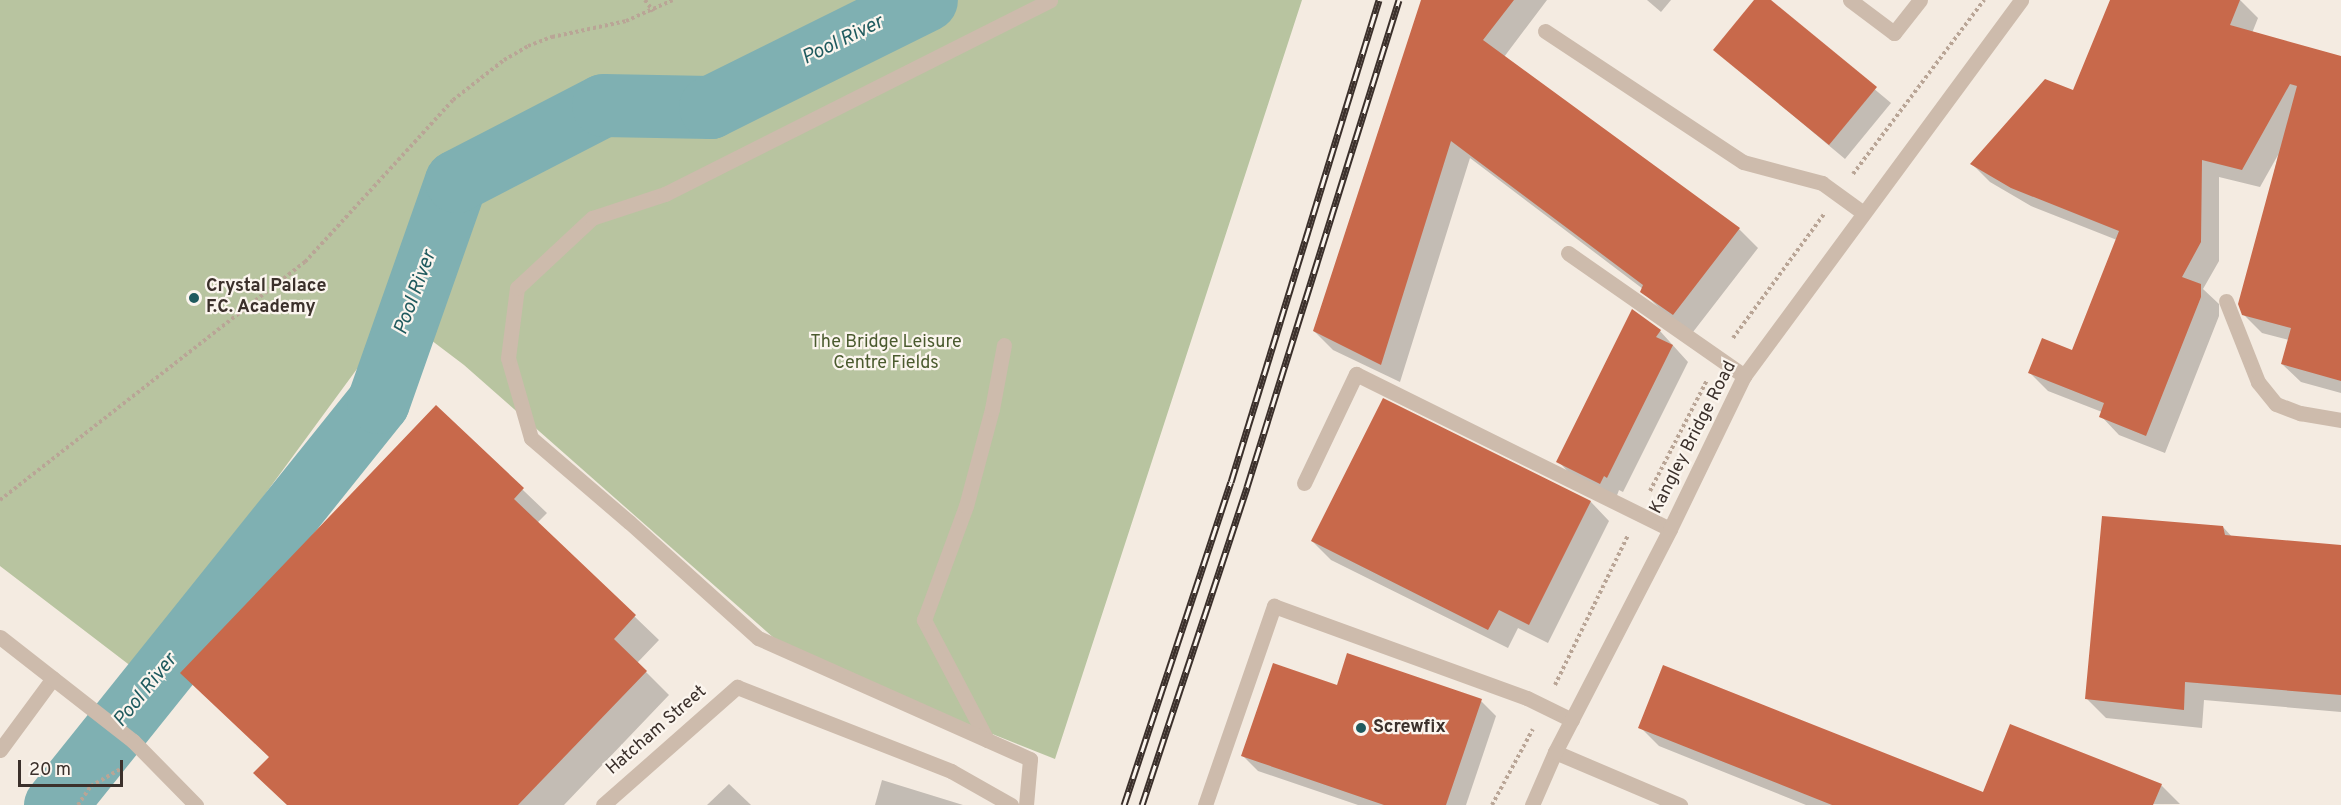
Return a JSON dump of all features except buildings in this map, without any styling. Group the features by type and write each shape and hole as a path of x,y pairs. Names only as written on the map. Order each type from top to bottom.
{"street":[{"path":"1026,805 1030,759 758,639 629,522 531,438 508,358 517,288 592,218 665,194 1050,0"},
{"path":"1850,0 1894,33 1920,0"},
{"name":"Kangley Bridge Road","path":"1533,805 1556,752 1670,529 1744,376 1862,212 2021,0"},
{"path":"1545,31 1743,162 1822,183 1862,212"},
{"path":"1568,253 1744,376"},
{"path":"2226,301 2258,382 2276,404 2300,413 2341,420"},
{"path":"987,740 924,620 966,506 992,409 1004,345"},
{"path":"1304,483 1356,374 1670,529"},
{"path":"1205,805 1274,606 1527,698 1572,720"},
{"path":"0,637 139,746 196,805"},
{"path":"0,750 53,678"},
{"name":"Hatcham Street","path":"603,805 737,687 951,771 1011,805"},
{"path":"1556,752 1680,805"}],"path":[{"path":"645,0 653,11"},
{"path":"0,500 305,262 453,100 488,72 528,46 552,37 626,21 653,11 673,0"},
{"path":"1853,174 1984,0"},
{"path":"1732,339 1823,215"},
{"path":"1648,496 1705,383"},
{"path":"1556,682 1631,527"},
{"path":"1492,805 1534,727"},
{"path":"78,805 91,786 130,763 139,746"}],"green space":[{"name":"Crystal Palace F.C. Academy","path":"0,0 915,0 735,97 681,107 593,98 559,102 534,110 505,125 468,151 426,205 398,260 376,343 136,670 0,566"},
{"name":"The Bridge Leisure Centre Fields","path":"957,0 1302,0 1055,759 792,654 464,365 427,337 468,198 601,121 705,125"}],"waterway":[{"name":"Pool River","path":"55,805 378,402 456,181 603,105 710,107 926,0"}],"railway":[{"path":"1124,805 1231,482 1379,0"},
{"path":"1142,805 1247,487 1399,0"}],"place":[{"name":"Crystal Palace F.C. Academy","path":"194,298"},
{"name":"Screwfix","path":"1361,728"}]}
